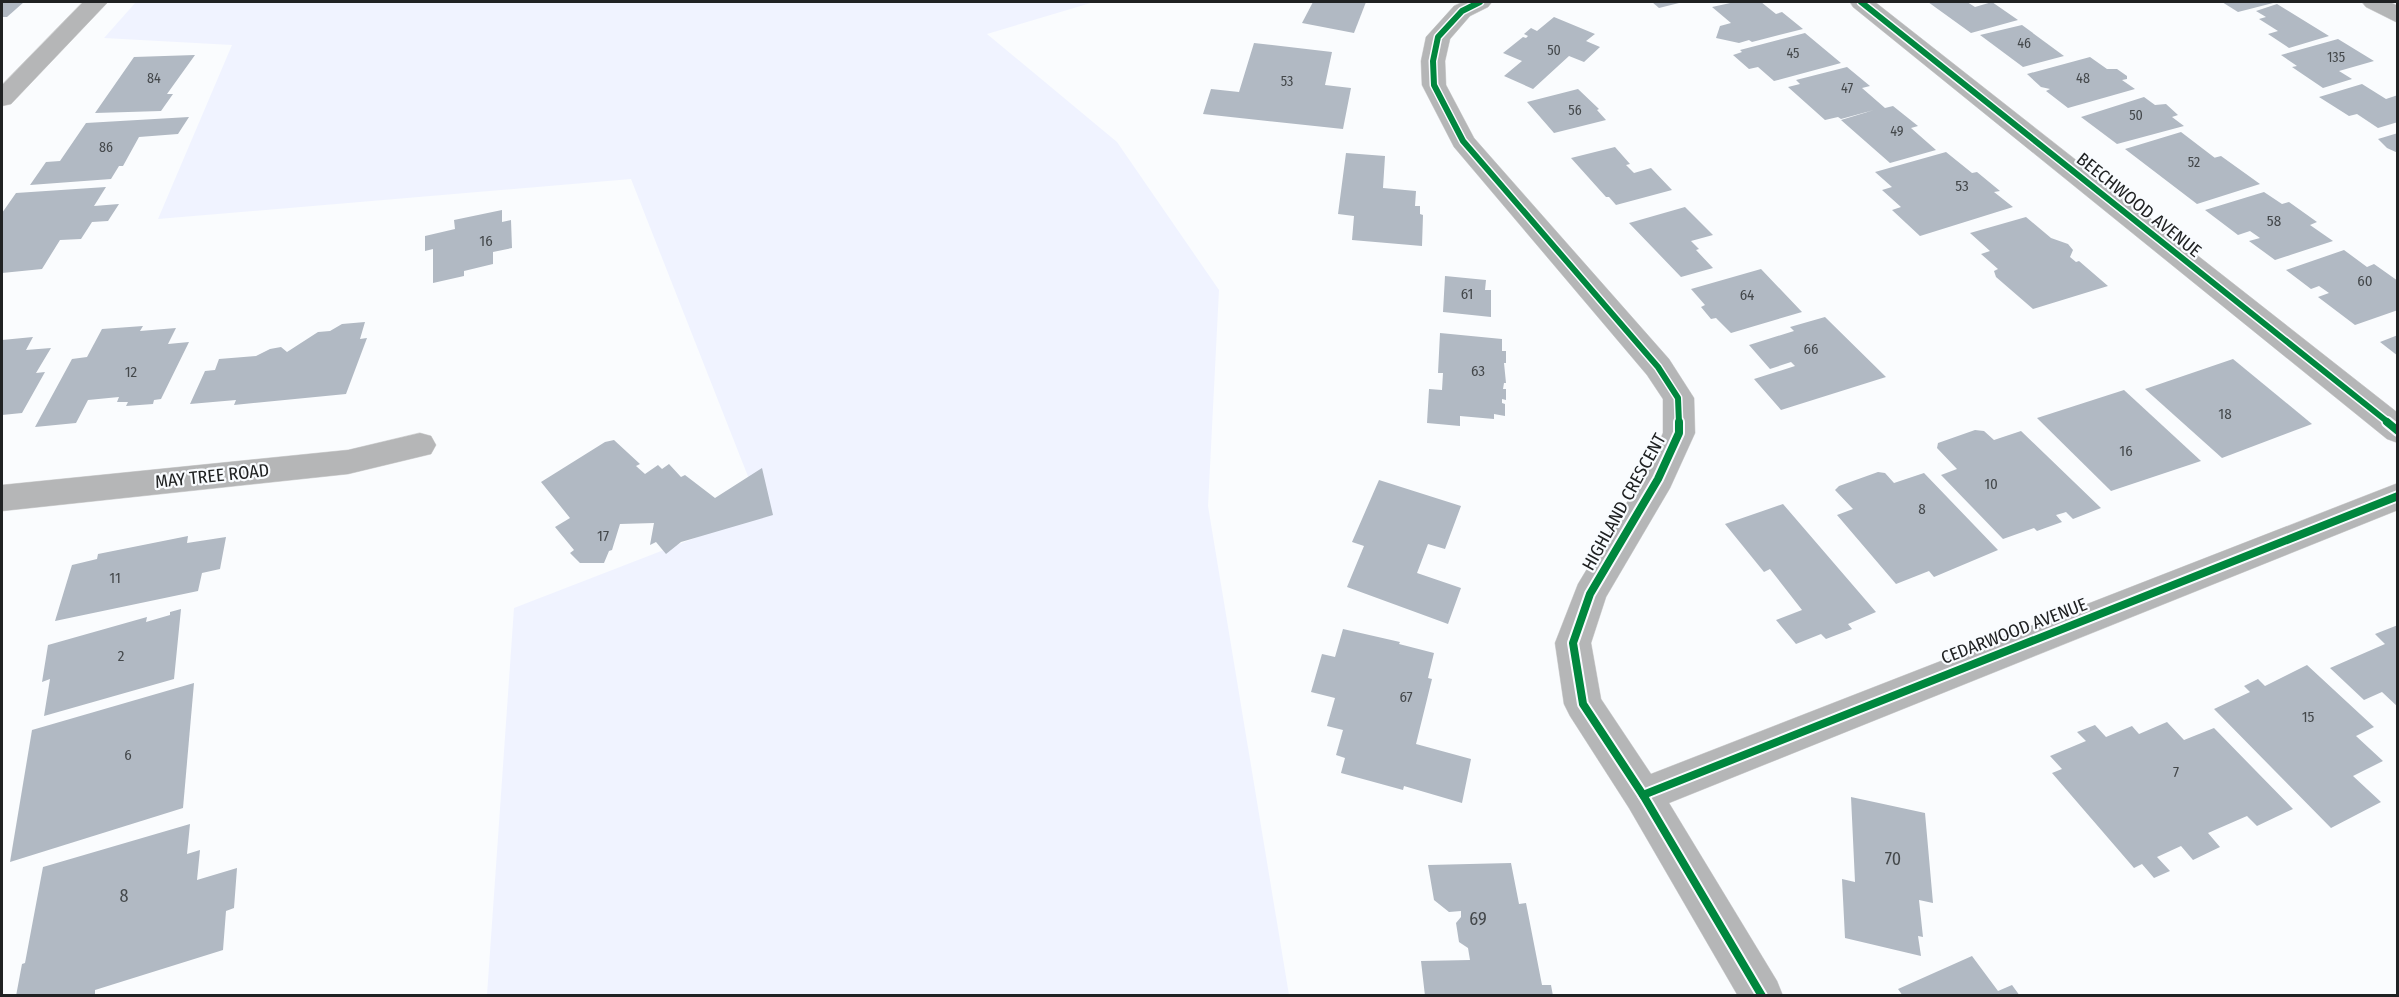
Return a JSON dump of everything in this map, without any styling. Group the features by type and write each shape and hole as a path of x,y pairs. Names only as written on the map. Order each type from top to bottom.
{"main road":[{"path":"2374,2 2397,16"}],"street":[{"path":"2,99 73,22 96,2"},
{"name":"HIGHLAND CRESCENT","path":"1480,2 1462,11 1438,37 1433,61 1434,85 1463,141 1658,367 1678,398 1679,433 1658,479 1590,594 1573,643 1583,704 1643,795 1762,996"},
{"name":"BEECHWOOD AVENUE","path":"1861,2 2397,431"},
{"name":"MAY TREE ROAD","path":"2,498 348,462 420,445"},
{"name":"CEDARWOOD AVENUE","path":"1643,795 2397,496"}],"shaded area":[{"path":"136,2 1094,2 987,34 1117,142 1219,290 1208,506 1289,995 487,995 514,608 762,512 631,179 158,219 232,45 104,38"}],"building":[{"path":"2,2 24,2 7,17 2,17"},
{"path":"1313,2 1366,2 1354,33 1302,23"},
{"path":"1652,2 1683,2 1659,8"},
{"path":"1735,2 1761,2 1776,14 1782,12 1803,29 1752,42 1749,40 1739,43 1716,38 1720,26 1731,23 1712,7"},
{"path":"1928,2 1967,2 1975,7 1992,2 2018,20 1971,33"},
{"path":"2222,2 2277,2 2238,12"},
{"path":"2277,4 2329,36 2289,48 2268,34 2278,31 2259,19 2266,17 2256,11"},
{"path":"1554,17 1595,34 1586,41 1600,47 1584,62 1569,56 1533,89 1504,76 1522,61 1503,53 1523,37 1526,38 1528,36 1524,34 1531,28 1537,31"},
{"path":"2022,25 2064,56 2023,67 1980,35"},
{"path":"1805,33 1841,63 1774,81 1758,67 1749,69 1733,55 1742,52 1740,50"},
{"path":"2338,39 2374,61 2339,71 2352,79 2323,88 2292,67 2297,66 2281,55"},
{"path":"1254,43 1332,52 1325,85 1351,88 1343,129 1203,114 1211,89 1239,92"},
{"path":"195,55 167,94 173,94 161,111 95,113 134,57"},
{"path":"2090,57 2107,69 2117,69 2127,76 2127,79 2122,80 2135,89 2068,108 2046,91 2050,89 2041,87 2027,74"},
{"path":"1847,67 1870,86 1862,88 1885,108 1893,106 1918,126 1911,128 1936,150 1890,163 1841,120 1874,110 1841,119 1838,117 1825,120 1788,87 1800,84 1796,80"},
{"path":"2362,84 2386,99 2398,95 2398,122 2378,128 2357,114 2349,116 2319,97"},
{"path":"1578,89 1599,109 1597,110 1606,120 1554,133 1527,102"},
{"path":"2144,97 2155,105 2166,104 2178,115 2172,117 2184,126 2117,144 2081,117"},
{"path":"189,117 178,134 139,137 123,166 119,166 111,179 30,185 46,162 60,161 86,123"},
{"path":"2181,132 2215,158 2221,156 2260,184 2197,204 2125,149"},
{"path":"2398,133 2398,153 2387,148 2378,139"},
{"path":"1615,147 1630,164 1626,165 1634,173 1651,168 1672,190 1616,205 1571,158"},
{"path":"1946,152 1972,173 1977,172 2000,191 1994,192 2013,207 1920,236 1892,210 1901,207 1882,190 1892,187 1875,172"},
{"path":"1346,153 1385,156 1383,188 1416,191 1415,206 1420,206 1420,214 1423,215 1422,246 1352,240 1354,216 1338,214"},
{"path":"106,187 94,206 119,204 108,221 92,222 81,239 60,240 42,269 2,273 2,213 16,193"},
{"path":"2264,192 2282,204 2289,202 2317,222 2310,225 2333,241 2275,260 2249,241 2260,238 2250,231 2238,235 2205,210"},
{"path":"1685,207 1713,235 1691,241 1699,249 1696,250 1713,268 1681,277 1629,223"},
{"path":"502,210 502,222 511,220 512,248 493,252 493,264 464,271 464,276 433,283 433,249 425,251 425,236 455,229 454,220"},
{"path":"2026,217 2051,238 2068,244 2073,250 2070,257 2076,262 2079,261 2108,286 2033,309 1996,277 1994,271 1998,269 1981,254 1990,251 1970,233"},
{"path":"2344,250 2367,267 2374,264 2398,281 2398,310 2355,325 2318,297 2329,293 2319,286 2311,289 2286,270"},
{"path":"1761,269 1802,312 1731,333 1716,318 1711,319 1701,307 1705,305 1691,289"},
{"path":"1445,276 1486,280 1485,290 1491,290 1491,317 1443,312"},
{"path":"1825,317 1886,377 1781,410 1754,379 1795,366 1791,362 1770,369 1749,345 1794,331 1790,327"},
{"path":"365,322 360,339 367,338 346,394 234,405 236,400 190,404 205,371 215,370 219,359 256,356 270,349 281,347 287,352 318,332 330,331 342,324"},
{"path":"143,326 140,331 176,328 168,344 189,342 161,399 154,400 153,404 126,406 128,402 117,402 119,397 88,400 76,423 35,427 72,359 87,357 102,329"},
{"path":"1440,333 1502,339 1502,351 1506,351 1506,363 1504,363 1506,383 1503,389 1506,389 1506,400 1502,399 1502,403 1505,404 1505,416 1494,414 1494,419 1460,416 1460,426 1427,423 1429,389 1442,390 1443,373 1438,373"},
{"path":"2398,335 2398,356 2380,342"},
{"path":"33,337 26,350 51,348 36,373 45,372 22,413 2,415 2,340"},
{"path":"2233,359 2312,424 2222,458 2145,389"},
{"path":"2124,390 2201,461 2111,491 2037,418"},
{"path":"1975,430 1984,431 1994,440 2021,431 2101,508 2073,519 2066,512 2056,515 2062,522 2037,531 2034,528 2003,539 1941,475 1957,469 1937,448 1938,443"},
{"path":"614,440 640,464 636,466 645,474 658,465 662,469 669,464 681,477 685,475 715,498 762,468 773,515 681,542 666,554 656,542 650,545 654,523 620,524 612,550 609,551 604,563 580,563 570,553 574,550 555,527 570,518 541,482 605,442"},
{"path":"1878,472 1885,473 1894,483 1924,473 1998,550 1934,577 1929,571 1896,584 1837,515 1853,509 1835,490 1839,486"},
{"path":"1379,480 1461,506 1445,549 1428,544 1417,573 1461,588 1448,624 1347,587 1364,546 1352,542"},
{"path":"1783,504 1876,612 1848,624 1852,629 1826,639 1821,634 1796,644 1776,620 1802,610 1770,569 1764,572 1725,524"},
{"path":"188,536 187,543 226,537 220,569 202,573 198,591 55,621 72,565 97,559 98,554"},
{"path":"181,609 174,679 44,716 50,679 42,682 48,645 147,617 146,622"},
{"path":"2398,625 2398,707 2382,692 2364,700 2330,668 2385,644 2375,634"},
{"path":"1343,629 1400,642 1399,644 1434,653 1428,678 1432,679 1416,744 1471,759 1462,803 1404,786 1403,790 1341,773 1345,758 1336,755 1343,730 1327,726 1335,698 1311,692 1322,654 1335,657"},
{"path":"2307,665 2374,727 2356,736 2383,761 2353,776 2381,802 2331,828 2214,709 2250,692 2244,686 2258,679 2265,686"},
{"path":"194,683 183,808 10,862 32,730"},
{"path":"2167,722 2184,740 2214,728 2293,809 2257,826 2247,816 2208,833 2220,847 2193,860 2181,846 2157,857 2170,871 2154,878 2142,864 2134,868 2052,773 2062,769 2050,756 2086,741 2077,732 2095,725 2106,737 2132,726 2139,734"},
{"path":"1851,797 1925,813 1933,903 1919,900 1923,937 1918,936 1921,956 1845,938 1842,879 1855,882"},
{"path":"190,824 187,854 200,850 197,880 237,868 234,908 226,911 223,950 95,990 95,996 16,996 22,964 25,963 43,867"},
{"path":"1511,863 1519,904 1526,903 1542,985 1551,985 1553,996 1425,996 1421,961 1470,960 1468,948 1459,942 1456,923 1461,917 1461,911 1449,912 1434,900 1428,865"},
{"path":"1972,956 1998,991 2012,985 2020,996 1903,996 1898,989"}],"cycle path":[{"path":"1480,2 1462,11 1438,37 1433,61 1434,85 1463,141 1658,367 1678,398 1679,433 1658,479 1590,594 1573,643 1583,704 1643,795 1762,996"},
{"path":"1861,2 2398,431"},
{"path":"1643,795 2398,496"}]}
